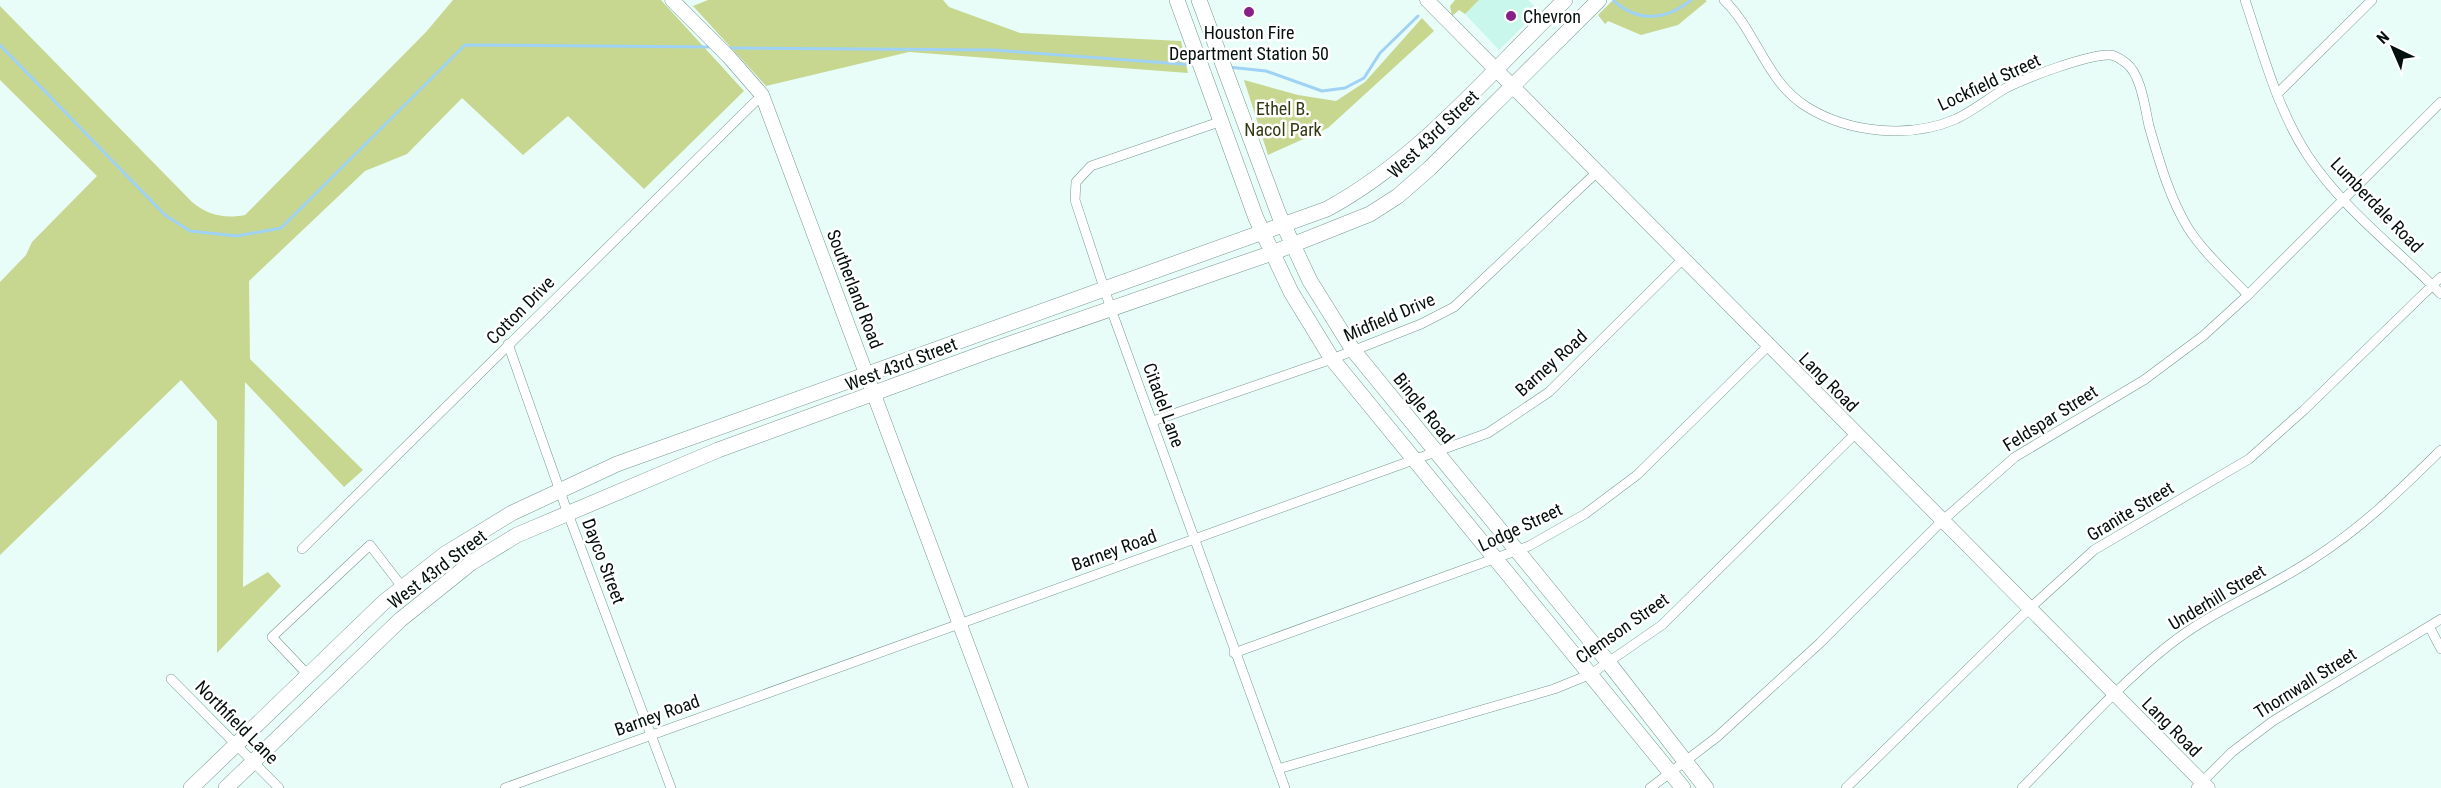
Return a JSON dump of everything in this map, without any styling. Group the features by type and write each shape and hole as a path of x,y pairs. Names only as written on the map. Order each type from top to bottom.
{"main road":[{"path":"1177,0 1263,234 1291,292 1332,359 1683,788"},
{"name":"West 43rd Street","path":"191,788 384,602 445,555 512,513 560,489 708,430 1328,209 1358,193 1414,151 1565,0"},
{"name":"West 43rd Street","path":"226,788 400,620 471,563 517,535 567,511 718,450 875,395 992,350 1272,253 1370,214 1398,196 1430,168 1599,0"},
{"path":"1183,16 1200,5"},
{"name":"Bingle Road","path":"1200,5 1292,245 1310,281 1353,350 1608,662 1706,788"},
{"path":"1414,151 1430,168"},
{"path":"986,331 992,350"},
{"path":"708,430 718,450"},
{"path":"384,602 400,620"}],"street":[{"name":"Southerland Road","path":"672,0 729,57 762,96 1021,788"},
{"name":"Lang Road","path":"1427,0 2202,786"},
{"name":"Lockfield Street","path":"1724,0 1736,11 1768,68 1788,93 1823,116 1879,130 1917,130 1956,119 2007,88 2090,59 2111,55 2128,64 2137,80 2157,153 2187,227 2201,247 2248,295"},
{"name":"Lumberdale Road","path":"2245,0 2277,94 2308,157 2343,199 2441,294"},
{"path":"2277,94 2372,0"},
{"name":"Cotton Drive","path":"303,549 508,344 762,96"},
{"name":"Feldspar Street","path":"1650,788 1717,737 1820,643 1942,521 2015,457 2144,380 2203,336 2248,295 2441,102"},
{"name":"Citadel Lane","path":"1222,121 1091,166 1076,182 1075,200 1104,290 1153,421 1234,653 1285,788"},
{"name":"Midfield Drive","path":"1153,421 1332,359 1421,324 1454,306 1596,172"},
{"name":"Barney Road","path":"505,788 1488,433 1534,404 1683,259"},
{"name":"Granite Street","path":"1846,788 2029,609 2094,550 2249,459 2304,410 2441,277"},
{"name":"Dayco Street","path":"508,344 567,511 671,788"},
{"name":"Lodge Street","path":"1234,653 1495,559 1585,514 1620,489 1768,346"},
{"name":"Clemson Street","path":"1278,769 1554,689 1591,674 1662,625 1855,434"},
{"name":"Underhill Street","path":"2022,788 2169,645 2235,602 2312,560 2367,521 2441,450"},
{"path":"308,675 272,637 370,545 403,588"},
{"name":"Thornwall Street","path":"2202,786 2232,752 2273,721 2430,628 2441,619"},
{"path":"2430,628 2441,649"},
{"name":"Northfield Lane","path":"171,679 279,788"}],"shaded area":[{"path":"1479,0 1528,0 1539,10 1499,50 1465,14"}],"green space":[{"path":"453,0 661,0 744,91 644,189 568,116 523,155 462,98 407,154 365,171 249,281 250,359 363,470 344,487 245,382 243,587 268,572 281,586 217,653 217,421 181,380 0,555 0,282 26,255 32,242 97,176 0,80 0,6 192,202 210,213 230,216 245,215 426,32"},
{"path":"708,0 943,0 949,7 1020,33 1181,41 1188,73 909,52 766,86 693,6"},
{"path":"1455,0 1479,0 1465,14 1459,10 1452,16 1450,6"},
{"path":"1613,0 1707,1 1678,25 1641,35 1608,21 1605,24 1598,15"},
{"name":"Ethel B. Nacol Park","path":"1422,18 1434,31 1328,128 1268,155 1244,80 1298,95 1336,101 1365,82"}],"waterway":[{"path":"1614,1 1633,13 1653,16 1672,12 1691,0"},
{"path":"1228,67 1266,71 1322,91 1345,88 1364,78 1380,53 1418,16"},
{"path":"0,45 165,215 190,231 237,236 281,228 465,45 712,47"},
{"path":"728,48 993,50 1195,65"}],"place":[{"name":"Houston Fire Department Station 50","path":"1249,12"},
{"name":"Chevron","path":"1511,16"}]}
